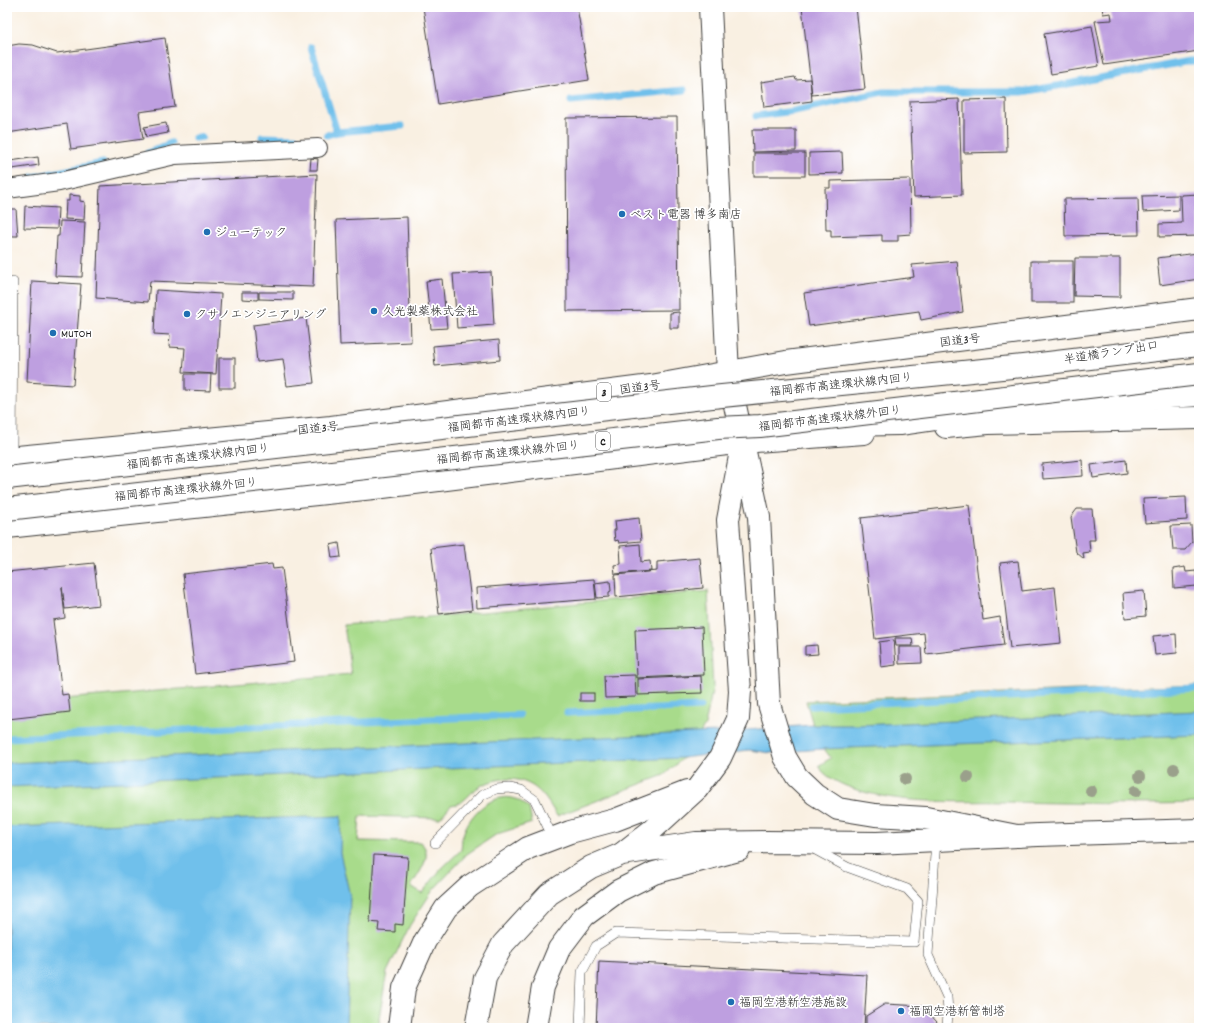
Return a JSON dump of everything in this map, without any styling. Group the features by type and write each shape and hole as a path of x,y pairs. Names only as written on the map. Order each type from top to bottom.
{"main road":[{"path":"710,7 728,373 759,517 769,704 785,757 797,777 815,794 838,809 875,815 926,818 1017,836"},
{"name":"国道3号","path":"9,465 331,427 651,386 786,362 1199,309"},
{"name":"半道橋ランプ出口","path":"1023,366 1199,338"},
{"name":"福岡都市高速環状線内回り","path":"9,465 1023,366 1199,345"},
{"name":"福岡都市高速環状線外回り","path":"7,509 718,428 760,426 1199,374"},
{"path":"760,426 900,424 1026,406 1199,394"},
{"path":"7,527 390,486 743,442 988,423 1199,418"},
{"path":"622,854 651,831 697,789 720,758 738,719 740,691 728,520 743,442"},
{"path":"399,1028 404,988 425,941 446,908 470,886 528,848 570,832 615,820 697,789"},
{"path":"476,1028 485,978 503,944 531,915 548,894 591,867 622,854 696,843 877,843 1017,836 1199,830"},
{"path":"536,1028 543,987 559,949 584,916 618,891 654,873 766,842"}],"street":[{"path":"7,189 59,182 175,155 318,148"}],"lane":[{"path":"9,465 13,282"},
{"path":"435,843 482,795 496,789 509,788 522,790 535,800 553,839"},
{"path":"936,840 928,955 947,997 947,1028"},
{"path":"580,1028 582,972 596,946 616,933 914,942 918,902 907,889 847,867 800,842"}],"green space":[{"path":"708,591 713,687 705,725 688,754 664,775 557,816 545,798 535,787 520,780 503,779 495,780 479,787 460,803 451,805 440,818 360,816 358,841 420,842 426,852 426,858 421,870 411,886 422,893 441,869 461,850 462,837 466,827 476,812 483,806 499,798 507,797 516,799 529,808 532,823 497,834 467,854 433,890 410,925 387,972 379,1018 380,1028 7,1028 7,704 351,674 344,625"},
{"path":"1199,685 1199,803 1126,804 936,801 884,797 868,793 848,787 834,780 818,766 831,758 814,736 813,725 806,701"}],"water":[{"path":"1199,711 1199,735 822,749 771,753 749,750 682,758 7,787 7,763 718,732 813,725 856,725"},
{"path":"341,816 340,853 350,896 346,1028 7,1028 7,827"}],"building":[{"path":"423,7 577,7 589,80 438,104"},
{"path":"802,7 856,7 865,89 812,95"},
{"path":"1102,7 1199,7 1199,51 1104,65 1095,21 1112,20 1111,13 1103,14"},
{"path":"1092,26 1099,66 1051,74 1044,34"},
{"path":"165,38 175,107 139,112 143,139 71,149 67,124 7,133 7,46 19,44 33,45 57,53"},
{"path":"795,77 796,80 810,79 812,101 764,107 761,82"},
{"path":"959,99 962,195 914,197 910,101"},
{"path":"1006,99 1007,152 964,153 964,100"},
{"name":"ベスト電器 博多南店","path":"677,117 679,310 567,311 566,118"},
{"path":"166,123 168,133 146,137 144,127"},
{"path":"752,130 796,130 796,151 753,152"},
{"path":"842,152 843,173 809,174 809,153"},
{"path":"754,153 805,153 805,176 754,176"},
{"path":"38,157 39,165 12,169 10,161"},
{"path":"311,158 318,159 317,170 310,170"},
{"name":"ジューテック","path":"317,174 313,287 150,281 148,302 96,298 100,186"},
{"path":"910,179 911,234 898,235 898,241 882,241 882,235 831,237 831,230 826,230 825,188 830,188 830,181"},
{"path":"1199,194 1199,236 1159,237 1159,224 1182,223 1181,195"},
{"path":"69,195 80,196 80,201 85,202 84,220 65,219 66,201 69,201"},
{"path":"1179,195 1179,210 1143,212 1142,196"},
{"path":"1138,198 1139,235 1065,236 1064,199"},
{"path":"25,206 58,208 57,229 24,228"},
{"path":"7,209 16,209 18,236 7,236"},
{"name":"久光製薬株式会社","path":"407,217 411,342 340,345 336,220"},
{"path":"60,221 85,222 82,277 55,276 57,236 59,236"},
{"path":"1198,253 1199,279 1160,285 1157,258"},
{"path":"1075,258 1120,258 1120,297 1074,296"},
{"path":"957,261 963,312 921,320 919,311 809,326 804,293 914,277 912,265"},
{"path":"1031,261 1073,261 1073,303 1031,303"},
{"path":"491,272 494,325 457,328 453,274"},
{"path":"442,279 447,328 431,329 426,281"},
{"name":"MUTOH","path":"32,281 81,284 73,385 27,382"},
{"name":"クサノエンジニアリング","path":"156,290 221,294 216,374 183,372 185,348 169,347 170,335 154,334"},
{"path":"242,292 258,292 258,300 242,299"},
{"path":"259,292 293,292 293,300 259,299"},
{"path":"679,312 679,328 670,328 670,313"},
{"path":"306,318 314,383 287,386 283,359 257,362 253,325"},
{"path":"499,340 500,360 435,366 433,346"},
{"path":"219,358 235,358 235,388 219,388"},
{"path":"185,374 211,374 210,391 185,390"},
{"path":"1082,460 1083,476 1043,479 1042,464"},
{"path":"1126,460 1127,473 1093,478 1091,465"},
{"path":"1186,497 1187,520 1145,523 1143,499"},
{"path":"969,505 983,620 1000,617 1004,645 926,654 924,633 875,639 861,518"},
{"path":"1077,509 1092,509 1095,540 1089,540 1090,552 1083,553 1084,559 1076,552 1071,517"},
{"path":"639,518 641,541 619,543 618,540 615,541 615,521"},
{"path":"1191,525 1192,542 1185,550 1173,550 1171,526"},
{"path":"339,543 341,557 332,558 330,545"},
{"path":"464,544 472,610 439,614 431,548"},
{"path":"640,544 641,562 650,561 651,571 615,574 614,565 621,564 620,546"},
{"path":"700,558 703,588 616,597 615,575 657,571 657,562"},
{"path":"1018,561 1022,591 1055,587 1061,643 1010,648 1000,563"},
{"path":"94,563 99,605 65,609 62,587 65,618 53,620 62,695 68,694 70,712 8,719 7,572"},
{"path":"272,564 273,569 282,568 294,662 195,674 183,574"},
{"path":"1185,567 1186,572 1196,571 1197,586 1174,588 1173,569"},
{"path":"594,579 596,599 477,608 476,588"},
{"path":"610,581 611,591 609,592 609,597 597,598 595,583"},
{"path":"1144,591 1146,616 1125,618 1123,593"},
{"path":"702,627 704,675 637,678 635,630"},
{"path":"1176,634 1177,653 1155,655 1153,636"},
{"path":"895,638 912,638 913,646 896,646"},
{"path":"894,640 896,665 881,667 879,642"},
{"path":"817,645 818,654 805,655 805,646"},
{"path":"899,647 921,647 922,663 899,664"},
{"path":"635,675 636,697 605,698 604,676"},
{"path":"701,676 702,693 638,695 638,679"},
{"path":"580,693 594,693 594,701 580,701"},
{"path":"374,855 408,857 403,925 395,924 395,932 378,931 379,923 370,922"},
{"name":"福岡空港新空港施設","path":"599,961 867,975 864,1028 596,1028"},
{"name":"福岡空港新管制塔","path":"885,1004 922,1006 937,1022 937,1028 866,1028 866,1016"}],"waterway":[{"path":"311,47 337,132"},
{"path":"756,116 794,111 883,92 1022,92 1190,61 1199,61"},
{"path":"571,101 684,90"},
{"path":"327,135 337,132 402,126"},
{"path":"195,138 202,137"},
{"path":"262,137 295,138"},
{"path":"148,153 171,143"},
{"path":"33,177 103,163"},
{"path":"812,706 1199,688"},
{"path":"567,713 700,707"},
{"path":"7,738 519,715"}],"place":[{"name":"ベスト電器 博多南店","path":"622,214"},
{"name":"ジューテック","path":"207,232"},
{"name":"久光製薬株式会社","path":"374,311"},
{"name":"クサノエンジニアリング","path":"187,314"},
{"name":"MUTOH","path":"53,333"},
{"name":"福岡空港新空港施設","path":"731,1002"},
{"name":"福岡空港新管制塔","path":"901,1011"}]}
